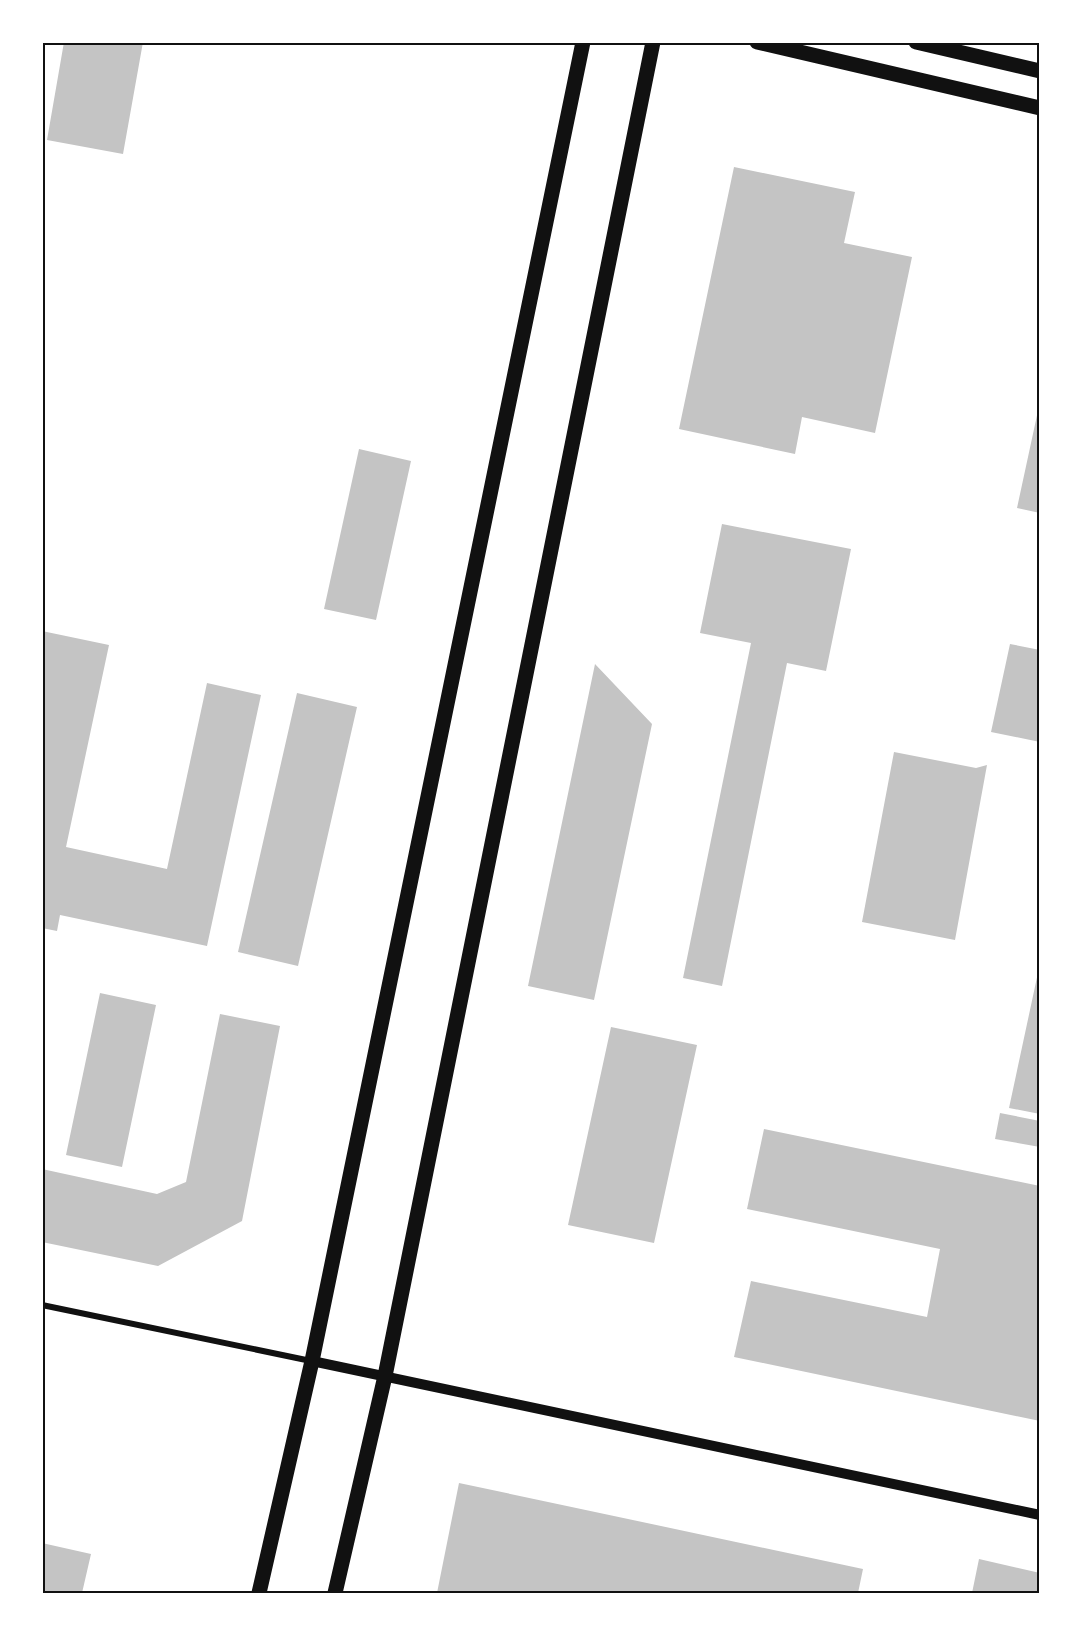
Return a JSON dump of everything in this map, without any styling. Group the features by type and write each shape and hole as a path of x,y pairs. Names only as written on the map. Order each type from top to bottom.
{"main road":[{"path":"259,1593 312,1361 584,42"},
{"path":"335,1593 385,1376 653,42"},
{"path":"758,42 1040,108"},
{"path":"916,42 1040,70"}],"street":[{"path":"42,1305 1040,1515"}],"building":[{"path":"64,42 143,42 123,154 47,140"},
{"path":"734,167 855,192 844,243 912,257 875,433 802,417 795,454 679,429"},
{"path":"1040,406 1040,513 1017,508"},
{"path":"359,449 411,461 376,620 324,609"},
{"path":"722,524 851,549 826,671 787,663 722,986 683,978 751,643 700,633"},
{"path":"42,631 109,645 66,847 167,869 207,683 261,695 207,946 60,915 57,931 42,928"},
{"path":"1010,644 1040,650 1040,742 991,732"},
{"path":"595,664 652,724 594,1000 528,986"},
{"path":"297,693 357,707 298,966 238,952"},
{"path":"894,752 976,768 987,765 955,940 862,922"},
{"path":"1040,968 1040,1114 1009,1108"},
{"path":"100,993 156,1005 122,1167 66,1155"},
{"path":"220,1014 280,1026 242,1221 158,1266 42,1242 42,1169 157,1194 186,1182"},
{"path":"611,1027 697,1045 654,1243 568,1225"},
{"path":"1000,1113 1040,1121 1040,1147 995,1139"},
{"path":"764,1129 1040,1186 1040,1421 734,1357 751,1281 927,1317 940,1249 747,1209"},
{"path":"459,1483 863,1569 858,1593 437,1593"},
{"path":"42,1543 91,1554 82,1593 42,1593"},
{"path":"979,1559 1040,1573 1040,1593 972,1593"}]}
